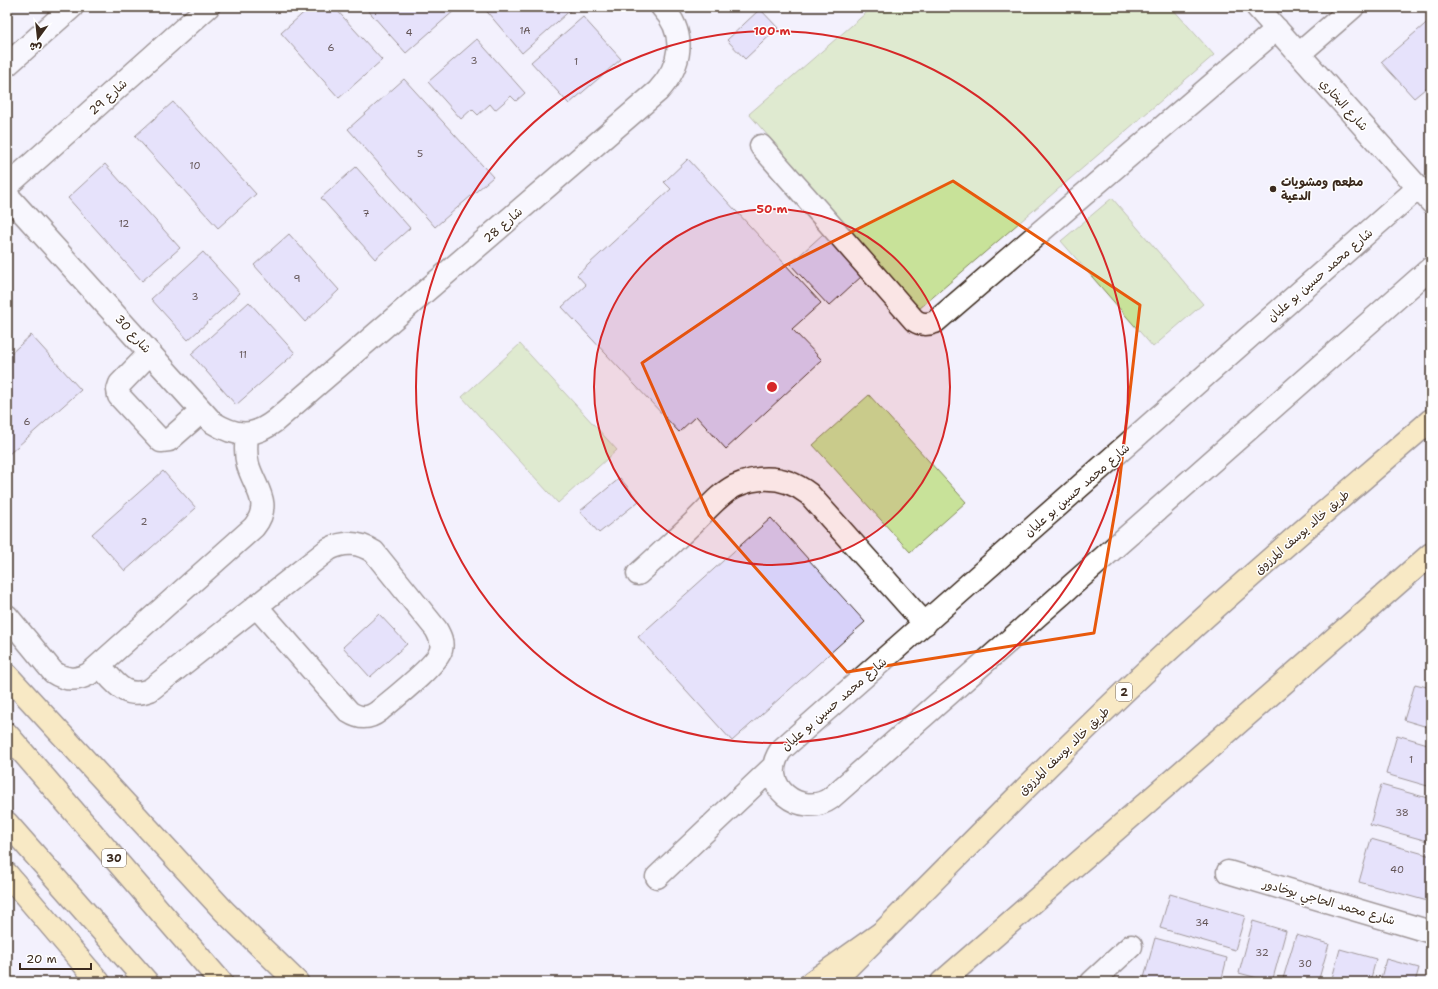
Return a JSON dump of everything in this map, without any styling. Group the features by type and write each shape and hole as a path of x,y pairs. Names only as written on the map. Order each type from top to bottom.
{"main road":[{"name":"طريق خالد يوسف المرزوق","path":"833,982 1032,782 1153,665 1240,585 1431,420"},
{"path":"942,982 1431,554"},
{"path":"7,675 224,911 297,982"},
{"name":"30","path":"7,734 220,982"},
{"path":"7,823 147,982"},
{"path":"7,874 99,982"},
{"path":"812,982 884,931"}],"street":[{"path":"7,65 72,7"},
{"name":"شارع 29","path":"7,186 208,7"},
{"name":"شارع البخاري","path":"1257,7 1425,195"},
{"path":"1299,54 1353,7"},
{"name":"شارع 28","path":"275,421 658,91 668,79 677,62 679,49 678,37 667,9"},
{"path":"761,146 914,320 918,323 929,324 935,322 1277,30"},
{"name":"شارع 30","path":"7,195 212,422 237,434 247,434 265,429 275,421"},
{"name":"شارع محمد حسين بو عليان","path":"773,767 775,758 781,750 925,624 1425,195"},
{"path":"773,767 773,779 778,788 794,800 812,805 820,804 831,798 1431,268"},
{"path":"150,353 120,384 119,396 161,440 170,440 202,411"},
{"path":"7,616 53,672 67,679 82,678 99,665 260,520 262,501 248,464 246,445 247,434"},
{"path":"638,574 718,500 735,487 758,479 778,479 796,484 809,494 925,624"},
{"path":"99,665 120,688 133,694 150,690 256,606 329,549 338,544 357,544 374,552 436,629 442,642 441,650 434,662 379,711 374,715 360,718 349,712 256,606"},
{"path":"657,876 773,767"},
{"name":"شارع محمد الحاجي بوخادور","path":"1228,872 1431,932"},
{"path":"1092,982 1131,946"}],"highlighted area":[{"path":"953,181 1140,305 1118,494 1094,633 847,672 709,515 642,363 786,265"}],"green space":[{"path":"873,7 1171,7 1214,55 919,309 749,114"},
{"path":"1112,198 1203,304 1153,347 1061,241"},
{"path":"520,344 617,450 558,503 462,397"},
{"path":"869,395 966,502 910,552 813,445"}],"building":[{"path":"310,7 334,7 382,60 339,98 281,33"},
{"path":"365,7 452,7 455,10 406,53"},
{"path":"483,7 574,7 522,53"},
{"path":"760,9 778,28 745,59 727,40"},
{"path":"583,17 621,59 569,104 531,62"},
{"path":"1431,19 1431,84 1414,98 1381,62"},
{"path":"477,39 525,93 516,101 511,96 495,110 490,104 478,115 472,109 461,119 428,82"},
{"path":"404,79 493,177 435,227 348,129"},
{"path":"173,102 256,194 218,228 135,136"},
{"path":"688,159 821,303 792,329 822,360 726,449 696,416 679,432 562,307 586,285 577,275 671,189 664,182"},
{"path":"105,164 180,248 142,281 68,198"},
{"path":"356,167 410,228 375,259 321,198"},
{"path":"289,234 339,290 305,322 254,265"},
{"path":"823,234 862,276 829,306 790,264"},
{"path":"203,252 240,293 188,340 151,299"},
{"path":"249,302 295,353 236,405 191,354"},
{"path":"31,335 81,390 9,454 7,452 7,357"},
{"path":"163,471 196,508 125,571 92,534"},
{"path":"620,478 639,501 599,533 580,511"},
{"path":"771,518 865,622 732,741 638,637"},
{"path":"379,614 407,644 370,677 343,647"},
{"path":"1415,684 1431,688 1431,728 1404,720"},
{"path":"1397,735 1431,745 1431,787 1386,774"},
{"path":"1381,785 1431,799 1431,842 1370,825"},
{"path":"1371,839 1431,856 1431,902 1359,882"},
{"path":"1170,894 1245,916 1235,950 1160,928"},
{"path":"1253,921 1286,931 1272,982 1239,973"},
{"path":"1296,935 1329,944 1318,982 1282,982"},
{"path":"1155,938 1227,958 1221,982 1156,982 1144,978"},
{"path":"1340,949 1376,959 1370,982 1331,982"},
{"path":"1386,959 1419,968 1415,982 1380,982"}],"place":[{"name":"مطعم ومشويات الدعية","path":"1273,189"}]}
